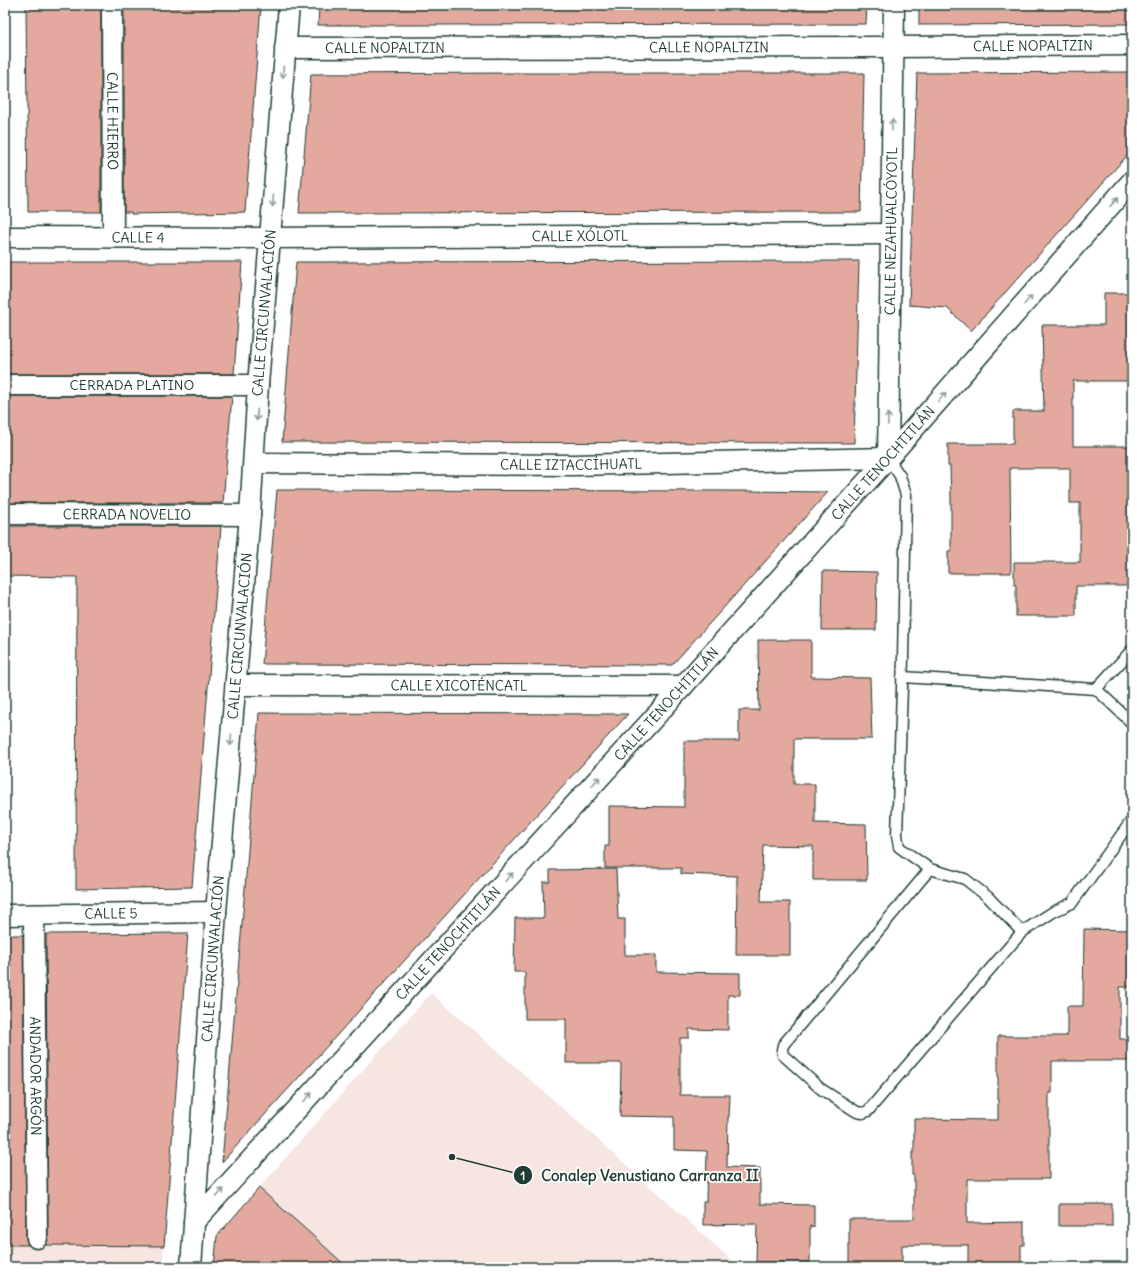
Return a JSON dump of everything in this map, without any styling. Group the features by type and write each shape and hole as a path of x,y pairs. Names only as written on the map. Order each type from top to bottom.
{"street":[{"name":"CALLE HIERRO","path":"112,5 113,237"},
{"name":"CALLE CIRCUNVALACIÓN","path":"191,1267 216,912 250,515 258,385 289,5"},
{"name":"CALLE NEZAHUALCÓYOTL","path":"888,458 894,5"},
{"name":"CALLE NOPALTZIN","path":"285,48 1132,45"},
{"name":"CALLE TENOCHTITLÁN","path":"194,1222 683,686 888,458 1132,182"},
{"name":"CALLE XÓLOTL","path":"270,238 890,234"},
{"name":"CALLE 4","path":"5,237 270,238"},
{"name":"CERRADA PLATINO","path":"5,385 258,385"},
{"name":"CALLE IZTACCÍHUATL","path":"254,463 573,465 888,458"},
{"name":"CERRADA NOVELIO","path":"5,514 250,515"},
{"name":"CALLE XICOTÉNCATL","path":"236,685 683,686"},
{"name":"CALLE 5","path":"5,915 216,912"},
{"name":"ANDADOR ARGÓN","path":"34,915 37,1238"}],"lane":[{"path":"888,458 900,476 906,495 897,841 902,851 930,869 965,879 988,898 1022,932"},
{"path":"1096,690 1132,650"},
{"path":"902,677 1096,690 1132,723"},
{"path":"930,869 783,1045 783,1055 821,1089 857,1112 863,1113 868,1111 1022,932 1053,912 1072,903 1132,820"}],"shaded area":[{"path":"431,993 584,1127 739,1267 347,1267 259,1188"},
{"path":"5,1245 164,1246 162,1267 5,1267"},
{"path":"1132,1253 1132,1267 1120,1267"}],"building":[{"path":"26,5 101,5 101,212 28,212"},
{"path":"124,5 261,5 245,212 131,214 131,212 124,212"},
{"path":"319,5 867,5 866,24 318,25"},
{"path":"919,5 1132,5 1132,24 919,25"},
{"path":"1132,72 1132,150 971,331 947,308 909,305 917,73"},
{"path":"864,73 861,212 299,213 311,74"},
{"path":"859,261 854,443 282,442 296,262"},
{"path":"5,262 242,262 234,374 5,374"},
{"path":"1104,293 1132,293 1132,381 1073,381 1073,446 1130,446 1132,586 1076,586 1076,616 1016,616 1014,562 1080,562 1080,503 1070,503 1070,468 1010,468 1011,573 948,573 948,551 951,551 951,499 948,444 1013,444 1013,411 1044,411 1042,325 1104,325"},
{"path":"5,396 232,396 223,503 5,503"},
{"path":"277,490 828,492 672,665 262,664"},
{"path":"5,526 221,526 192,887 76,889 77,577 5,576"},
{"path":"823,571 877,572 876,630 822,630"},
{"path":"758,640 811,640 812,677 870,678 872,739 794,739 794,784 815,784 815,823 866,824 867,880 813,880 813,846 763,845 761,902 790,902 790,955 736,955 737,876 681,874 681,868 605,868 605,846 609,846 609,806 684,807 684,741 739,741 739,710 759,710"},
{"path":"259,713 628,714 222,1162 245,888"},
{"path":"616,869 618,919 625,919 625,955 656,955 656,972 740,973 740,995 728,995 728,1030 689,1029 689,1038 680,1038 680,1095 730,1095 727,1167 760,1168 760,1204 814,1205 814,1227 810,1226 810,1262 756,1262 757,1224 703,1225 703,1202 706,1202 707,1151 674,1150 674,1117 620,1116 621,1063 566,1063 566,1019 525,1019 525,972 514,972 515,918 544,918 543,882 550,882 550,870"},
{"path":"1084,929 1132,930 1132,987 1120,987 1120,1039 1132,1039 1132,1061 1052,1061 1052,1093 1049,1093 1049,1179 967,1179 967,1223 1024,1222 1024,1245 1021,1245 1021,1267 968,1267 968,1245 902,1245 902,1267 849,1267 849,1219 914,1219 914,1175 912,1175 912,1153 914,1153 914,1119 998,1120 998,1036 1067,1036 1067,1006 1083,1006"},
{"path":"188,933 164,1246 46,1245 48,1238 46,934"},
{"path":"5,935 23,935 26,1238 28,1245 5,1245"},
{"path":"259,1188 347,1267 214,1267 217,1236"},
{"path":"1059,1204 1112,1204 1112,1226 1059,1226"}],"place":[{"name":"Conalep Venustiano Carranza II","path":"452,1157"}]}
